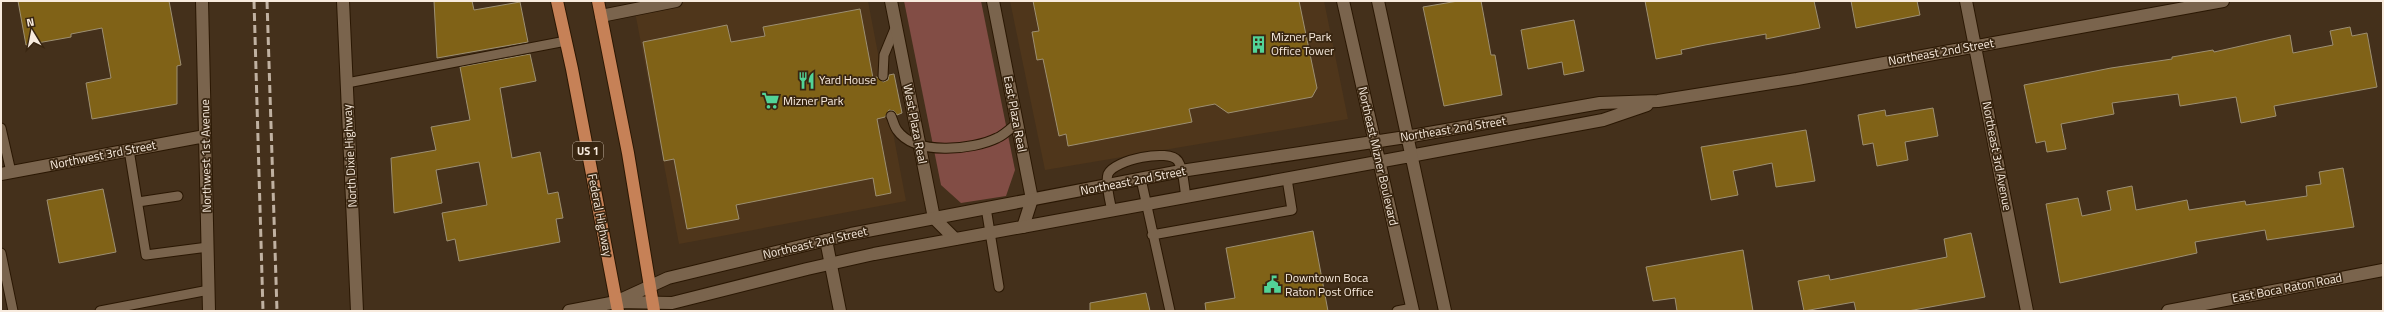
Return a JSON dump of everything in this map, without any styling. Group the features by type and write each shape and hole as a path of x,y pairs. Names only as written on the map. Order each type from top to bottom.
{"main road":[{"name":"Federal Highway","path":"557,1 566,40 617,307"},
{"path":"598,1 628,153 654,307"}],"street":[{"name":"Northwest 1st Avenue","path":"202,1 209,311"},
{"name":"North Dixie Highway","path":"343,1 357,311"},
{"path":"601,16 676,1"},
{"name":"West Plaza Real","path":"891,1 934,218"},
{"name":"East Plaza Real","path":"993,1 1032,199 1023,227"},
{"name":"Northeast Mizner Boulevard","path":"1343,1 1412,310"},
{"path":"1378,1 1410,156 1445,311"},
{"name":"Northeast 3rd Avenue","path":"1966,1 2027,311"},
{"name":"Northeast 2nd Street","path":"617,307 650,286 668,278 826,240 1032,199 1181,172 1406,137 1600,103 1658,101 1797,79 2223,1"},
{"name":"Northeast 2nd Street","path":"569,311 617,307 654,307 831,263 1603,120 1658,101"},
{"path":"1551,112 1554,130"},
{"name":"Northwest 3rd Street","path":"6,173 205,136"},
{"path":"934,218 955,239"},
{"path":"826,240 840,311"},
{"name":"East Boca Raton Road","path":"2168,311 2383,270"}],"lane":[{"path":"883,76 884,55 896,26"},
{"path":"347,83 566,40"},
{"path":"891,116 897,131 920,146 971,148 998,138 1017,123"},
{"path":"1,128 6,173"},
{"path":"129,150 146,255 208,247"},
{"path":"1112,210 1108,175 1112,168 1121,163 1166,154 1173,156 1178,162 1186,197"},
{"path":"1142,179 1152,235 1170,311"},
{"path":"1152,235 1292,210 1286,179"},
{"path":"138,202 178,196"},
{"path":"986,208 999,287"},
{"path":"1,253 13,311"},
{"path":"100,311 209,290"},
{"path":"1397,311 1412,310"}],"shaded area":[{"name":"Mizner Park","path":"633,1 868,1 906,201 679,244"},
{"path":"904,1 981,1 1015,170 1006,196 961,203 941,185"},
{"path":"1010,1 1324,1 1348,119 1045,170"}],"building":[{"path":"18,1 169,1 181,65 177,66 177,104 92,119 86,83 111,78 102,28 71,34 71,37 26,45"},
{"path":"434,1 472,1 474,10 520,2 528,42 437,58"},
{"path":"1033,1 1299,1 1317,88 1312,97 1228,113 1215,104 1189,109 1192,122 1068,146 1066,134 1059,136 1043,59 1037,60 1032,32 1039,31"},
{"path":"1458,1 1481,1 1491,55 1495,55 1502,95 1444,106 1423,7"},
{"path":"1645,1 1814,1 1820,28 1766,39 1766,34 1705,45 1681,50 1682,54 1656,59"},
{"path":"1851,1 1917,1 1920,15 1856,28"},
{"name":"Mizner Park","path":"860,9 873,78 877,77 883,82 888,80 889,75 894,74 902,113 897,115 894,111 889,110 885,117 877,119 891,193 876,196 873,178 736,205 739,219 687,229 674,159 664,161 643,42 727,25 731,42 765,36 763,27"},
{"path":"1574,20 1584,71 1564,75 1562,62 1528,69 1521,30"},
{"path":"2350,27 2352,36 2367,33 2377,87 2274,106 2276,116 2241,123 2236,97 2180,106 2178,94 2112,103 2114,114 2061,124 2066,149 2047,152 2045,141 2036,143 2024,85 2111,68 2172,59 2172,57 2213,50 2214,52 2290,35 2293,53 2333,45 2330,31"},
{"path":"530,54 536,81 500,88 512,158 540,152 548,194 558,192 563,218 556,219 560,242 459,261 455,239 447,241 442,213 487,205 479,162 436,170 442,203 394,213 391,158 436,150 431,127 470,120 460,67"},
{"path":"1933,108 1938,136 1905,142 1908,160 1877,166 1873,143 1863,145 1858,115 1885,110 1886,116"},
{"path":"1806,130 1815,181 1776,187 1772,163 1733,171 1738,195 1711,200 1701,147"},
{"path":"2343,168 2354,227 2267,240 2265,230 2195,242 2197,253 2060,283 2046,204 2078,198 2082,216 2111,210 2107,191 2132,186 2136,210 2187,200 2189,210 2245,201 2246,205 2307,196 2306,186 2321,184 2319,172"},
{"path":"103,189 116,252 59,263 47,200"},
{"path":"1313,231 1328,311 1206,311 1205,303 1235,298 1226,248"},
{"path":"1971,233 1985,297 1908,311 1856,311 1854,302 1804,311 1798,281 1829,275 1830,280 1947,257 1944,239"},
{"path":"1743,250 1753,311 1677,311 1675,298 1653,301 1646,267"},
{"path":"1146,293 1150,311 1090,311 1090,303"}],"railway":[{"path":"254,1 263,311"},
{"path":"267,1 277,311"}],"place":[{"name":"Mizner Park Office Tower","path":"1258,44"},
{"name":"Yard House","path":"806,80"},
{"name":"Mizner Park","path":"770,101"},
{"name":"Downtown Boca Raton Post Office","path":"1272,285"}]}
